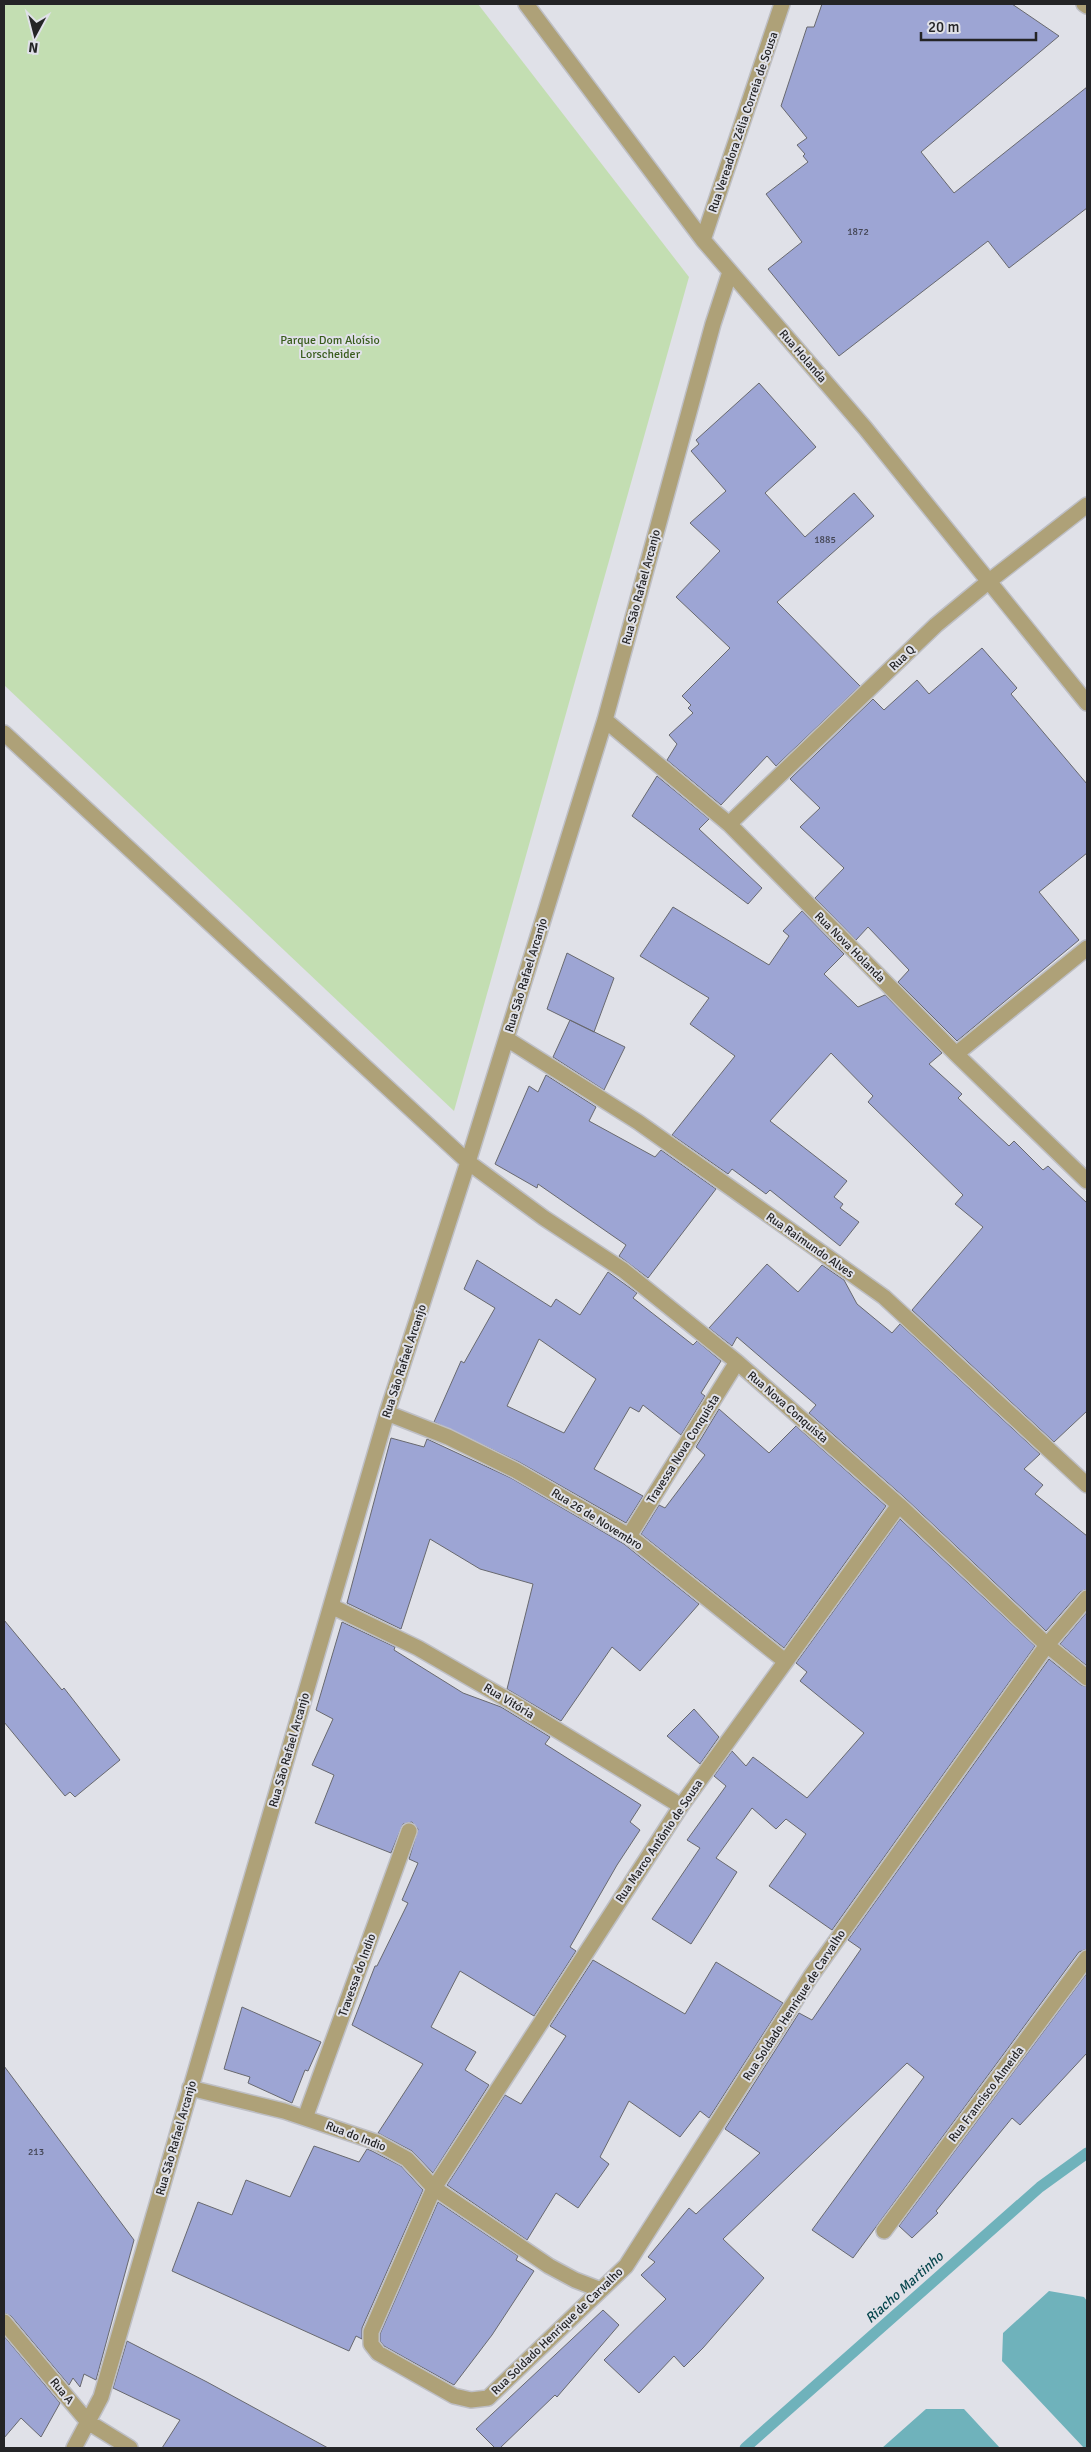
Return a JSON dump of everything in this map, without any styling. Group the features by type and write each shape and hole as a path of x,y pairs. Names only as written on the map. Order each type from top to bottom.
{"street":[{"name":"Rua Holanda","path":"526,4 703,240 865,428 1087,703"},
{"name":"Rua Vereadora Zélia Correia de Sousa","path":"703,240 782,4"},
{"name":"Rua São Rafael Arcanjo","path":"74,2448 101,2397 387,1413 507,1039 605,720 710,334 730,272"},
{"name":"Rua Q","path":"729,824 936,624 1087,505"},
{"name":"Rua Nova Holanda","path":"605,720 729,824 956,1054 1087,1181"},
{"name":"Rua Nova Conquista","path":"4,733 468,1162 544,1218 623,1270 737,1362 899,1505 1046,1645 1087,1678"},
{"path":"956,1054 1087,948"},
{"name":"Rua Raimundo Alves","path":"507,1039 638,1122 884,1297 1087,1485"},
{"name":"Travessa Nova Conquista","path":"629,1536 737,1362"},
{"name":"Rua 26 de Novembro","path":"387,1413 448,1437 514,1470 629,1536 785,1661"},
{"name":"Rua Marco Antônio de Sousa","path":"488,2398 471,2400 454,2396 378,2353 371,2344 371,2332 434,2188 682,1806 899,1505"},
{"name":"Rua Soldado Henrique de Carvalho","path":"488,2398 626,2266 811,1976 1046,1645 1087,1598"},
{"name":"Rua Vitória","path":"331,1606 418,1648 513,1702 682,1806"},
{"name":"Travessa do Indio","path":"305,2118 409,1831"},
{"name":"Rua Francisco Almeida","path":"884,2231 1087,1958"},
{"name":"Rua do Indio","path":"190,2088 305,2118 376,2142 407,2159 434,2188 549,2266 575,2280 601,2290"},
{"name":"Rua A","path":"4,2322 88,2422 130,2448"}],"green space":[{"name":"Parque Dom Aloísio Lorscheider","path":"4,4 478,4 689,277 454,1111 4,685"}],"water":[{"path":"1049,2291 1084,2297 1087,2301 1087,2448 1084,2448 1002,2361 1003,2333"},
{"path":"926,2409 964,2409 1000,2448 882,2448"}],"building":[{"path":"822,4 1012,4 1059,36 921,152 954,193 1087,87 1087,208 1009,268 988,241 839,356 768,269 802,242 766,194 808,162 803,156 805,154 797,145 807,138 781,106 807,27 814,27"},
{"path":"759,383 816,447 765,493 805,537 854,493 874,516 777,602 860,686 776,766 767,756 721,805 667,760 677,744 669,735 693,713 688,708 691,705 682,696 730,648 676,597 720,551 690,523 726,491 691,451 699,444 696,440"},
{"path":"982,648 1017,688 1011,694 1087,784 1087,853 1039,892 1079,940 957,1041 898,982 909,970 868,927 856,940 815,898 844,868 800,827 820,808 790,779 873,699 884,710 917,680 929,694"},
{"path":"657,776 709,819 699,829 762,888 748,904 632,816"},
{"path":"673,907 769,965 789,936 783,931 802,911 844,954 824,974 858,1007 885,995 942,1053 929,1064 962,1094 958,1098 1009,1146 1014,1141 1043,1170 1048,1166 1087,1203 1087,1411 1054,1442 912,1310 983,1227 955,1204 963,1195 868,1102 873,1096 831,1053 770,1121 847,1181 834,1197 843,1204 840,1208 859,1222 840,1246 770,1190 766,1194 732,1169 728,1174 672,1135 735,1056 690,1024 709,998 640,956"},
{"path":"567,953 614,978 594,1032 547,1009"},
{"path":"570,1020 625,1047 604,1090 553,1057"},
{"path":"546,1075 596,1107 589,1121 655,1157 661,1150 716,1189 648,1278 619,1256 626,1245 538,1184 537,1188 495,1164 529,1086 538,1092"},
{"path":"477,1260 551,1307 556,1299 580,1315 608,1272 637,1293 633,1298 693,1345 697,1341 721,1361 701,1393 705,1396 681,1435 643,1405 639,1412 630,1407 594,1469 643,1496 626,1523 519,1462 434,1422 461,1361 464,1363 495,1308 464,1289","holes":["539,1339 596,1379 564,1433 507,1406"]},
{"path":"767,1264 798,1292 822,1265 844,1280 857,1304 892,1333 900,1324 1040,1454 1024,1469 1043,1485 1035,1494 1087,1536 1087,1589 1080,1592 1046,1631 905,1498 809,1413 816,1405 737,1337 732,1346 709,1328"},
{"path":"719,1409 769,1453 796,1426 886,1506 784,1648 641,1534 659,1505 665,1508 705,1455 696,1447"},
{"path":"391,1438 424,1447 427,1439 511,1478 624,1544 699,1604 640,1671 612,1647 561,1721 507,1689 533,1584 480,1569 430,1539 401,1629 347,1603"},
{"path":"900,1519 1035,1646 832,1930 769,1886 806,1834 786,1819 776,1829 752,1808 716,1858 737,1872 691,1944 652,1919 700,1848 687,1840 726,1786 714,1776 732,1751 746,1766 753,1757 807,1798 864,1733 800,1681 807,1672 796,1663"},
{"path":"1087,1612 1087,1666 1060,1644"},
{"path":"4,1620 62,1690 64,1688 120,1760 75,1797 70,1792 65,1796 4,1722"},
{"path":"342,1622 395,1647 394,1650 463,1693 501,1707 550,1737 545,1744 641,1805 630,1822 640,1830 617,1865 570,1947 576,1951 534,2016 460,1971 431,2027 476,2052 465,2070 489,2085 433,2173 412,2151 378,2133 423,2064 352,2025 375,1966 377,1966 408,1903 402,1900 418,1863 409,1859 418,1829 412,1822 403,1824 391,1853 315,1823 334,1775 312,1765 333,1719 316,1710"},
{"path":"1049,1659 1081,1685 1087,1687 1087,1949 1079,1952 853,2258 812,2230 924,2077 907,2063 723,2239 764,2278 684,2367 674,2356 639,2393 604,2360 666,2299 641,2275 655,2262 648,2257 689,2208 696,2214 760,2153 725,2129 799,2013 812,2020 861,1949 848,1940"},
{"path":"694,1709 719,1737 700,1764 667,1736"},
{"path":"593,1960 685,2014 716,1962 783,2003 709,2118 700,2111 680,2137 629,2101 600,2157 609,2164 578,2208 556,2193 527,2240 447,2185 505,2095 521,2104 566,2036 550,2026"},
{"path":"1087,1973 1087,2053 1020,2125 1012,2118 936,2211 938,2213 912,2238 899,2226"},
{"path":"242,2007 321,2042 308,2071 305,2070 292,2103 248,2083 250,2077 224,2069"},
{"path":"4,2066 134,2240 96,2380 84,2374 80,2387 73,2378 69,2385 11,2316 4,2313"},
{"path":"314,2146 359,2162 367,2149 372,2151 401,2166 423,2190 362,2328 362,2339 356,2336 349,2351 172,2271 198,2202 232,2215 246,2180 290,2197"},
{"path":"438,2202 518,2256 516,2260 534,2271 492,2335 454,2385 384,2346 380,2341 380,2334"},
{"path":"603,2310 619,2325 557,2397 555,2395 500,2448 495,2448 476,2429"},
{"path":"4,2336 60,2403 41,2437 21,2418 4,2438"},
{"path":"127,2341 328,2448 162,2448 180,2420 113,2388"}],"waterway":[{"name":"Riacho Martinho","path":"745,2448 1040,2187 1087,2153"}]}
